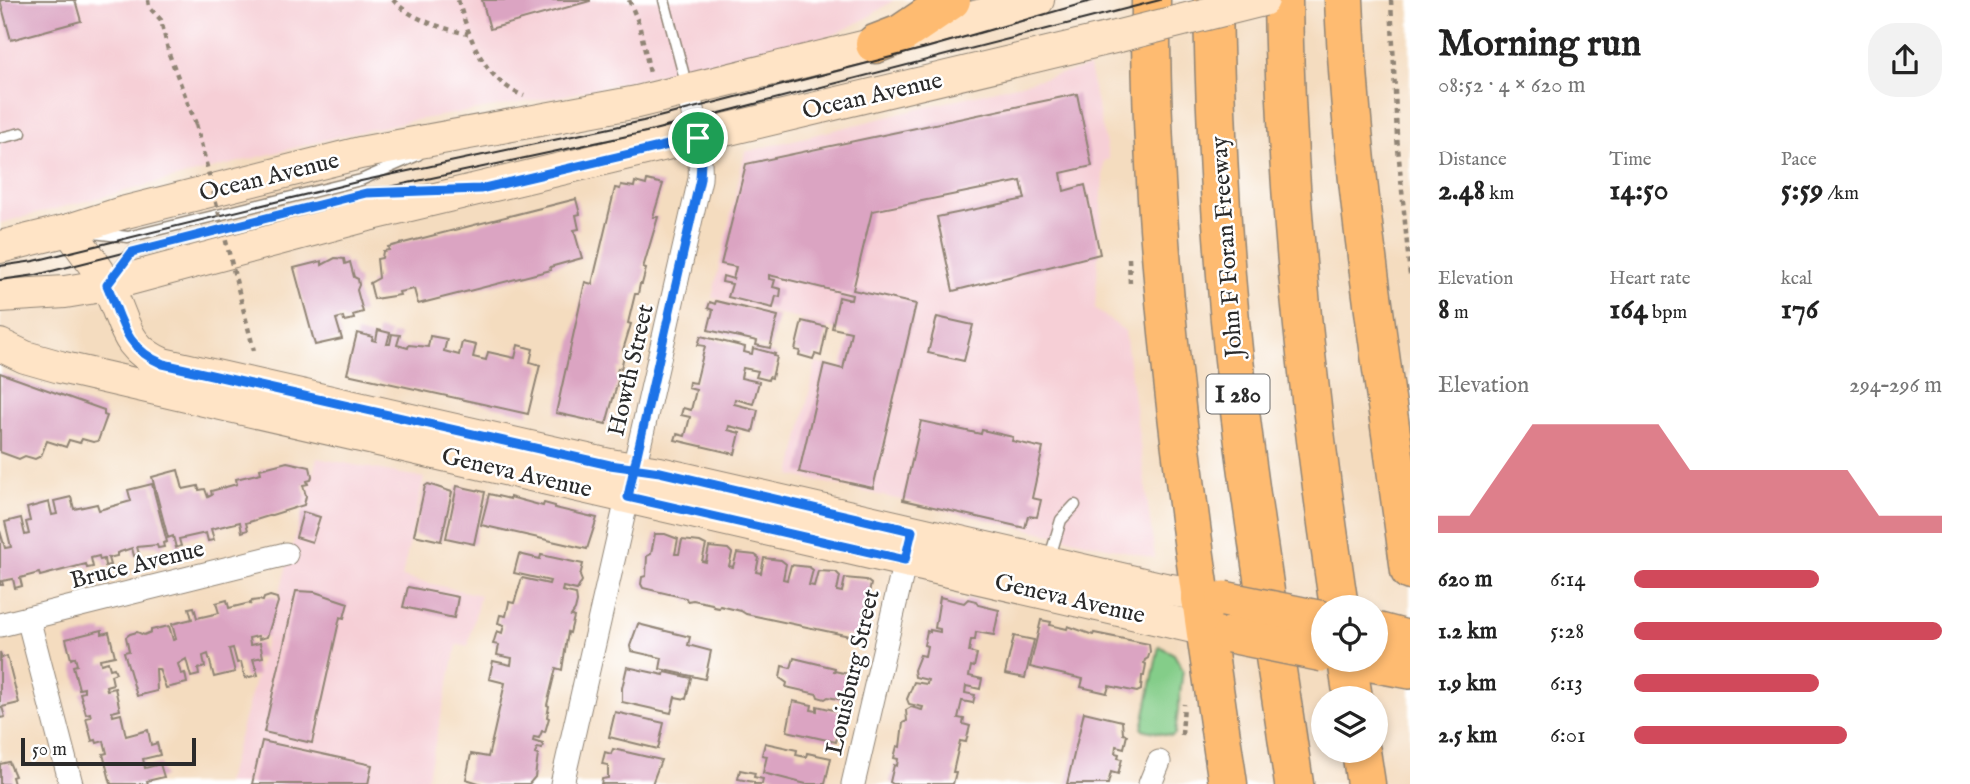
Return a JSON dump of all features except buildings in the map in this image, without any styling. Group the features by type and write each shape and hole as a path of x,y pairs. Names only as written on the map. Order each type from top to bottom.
{"highway":[{"path":"875,44 901,34 951,0"},
{"path":"1151,0 1151,66 1169,341 1215,615 1228,784"},
{"name":"John F Foran Freeway","path":"1213,0 1217,132 1232,335 1252,498 1294,784"},
{"path":"1283,0 1296,267 1312,417 1337,595"},
{"path":"1344,0 1351,113 1360,194 1410,571"},
{"path":"1363,763 1366,784"}],"main road":[{"name":"Ocean Avenue","path":"0,247 360,153 590,111 688,90 1038,0"},
{"name":"Ocean Avenue","path":"0,296 65,292 107,285 306,231 865,96 1077,52 1119,36 1263,0"},
{"name":"Geneva Avenue","path":"69,230 107,285 123,327 146,357 163,364 610,465 631,483"},
{"name":"Geneva Avenue","path":"0,345 25,357 60,367 631,483 1215,615 1311,650"},
{"name":"Geneva Avenue","path":"909,546 1048,563 1165,589 1215,615 1311,619"}],"street":[{"name":"Howth Street","path":"562,784 700,179 698,138 688,90"},
{"name":"Louisburg Street","path":"853,784 909,546"},
{"name":"Bruce Avenue","path":"0,625 286,554"},
{"path":"28,618 71,784"},
{"path":"1150,784 1159,762"}],"lane":[{"path":"664,0 688,90"},
{"path":"0,138 21,133"},
{"path":"1048,563 1061,520 1075,505"}],"path":[{"path":"148,0 149,6 161,20 197,124 254,351"},
{"path":"393,0 398,6 425,21 468,34"},
{"path":"458,0 468,34 483,64 499,82 522,96 533,97"},
{"path":"629,0 639,24 651,76"},
{"path":"1391,0 1396,137 1410,276"}],"shaded area":[{"path":"0,0 894,0 834,35 562,96 410,121 345,135 0,223"},
{"path":"1089,67 1109,159 1104,161 1095,309 1125,331 1155,558 791,475 816,363 841,369 850,333 712,298 745,152"},
{"path":"317,458 424,478 402,577 480,595 468,646 457,645 426,784 226,784"}],"green space":[{"path":"1159,646 1174,654 1183,670 1175,734 1172,736 1142,729"}],"tram line":[{"path":"0,266 34,261 361,181 643,121 926,48 1095,0"},
{"path":"0,280 36,275 366,192 646,132 1160,0"}],"route":[{"path":"698,138 480,189 366,193 132,252 107,285 123,327 134,344 146,357 163,364 610,465 634,468 660,472 912,531 905,560 628,497 634,468 700,179 698,138"}]}
